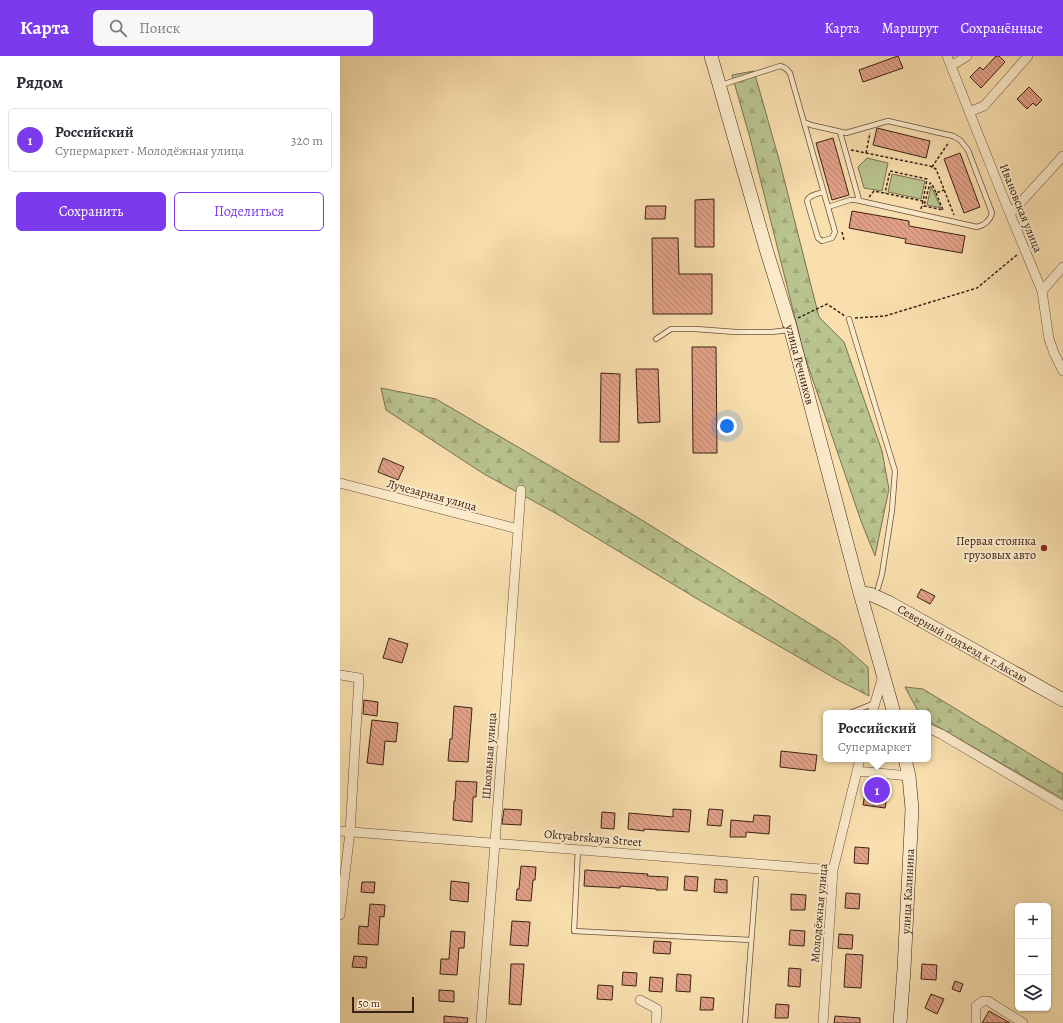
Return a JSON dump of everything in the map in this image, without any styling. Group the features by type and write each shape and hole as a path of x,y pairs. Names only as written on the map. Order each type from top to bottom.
{"street":[{"name":"улица Речников","path":"711,56 766,249 790,326 860,593 884,674"},
{"name":"Ивановская улица","path":"947,56 1042,291 1049,339 1054,354 1063,371"},
{"path":"951,66 967,56"},
{"path":"969,112 984,106 1028,56"},
{"path":"1010,214 1063,156"},
{"path":"1042,291 1063,267"},
{"name":"Лучезарная улица","path":"340,483 518,530"},
{"name":"Школьная улица","path":"481,1023 521,490"},
{"name":"Северный подъезд к г.Аксаю","path":"860,593 870,594 890,603 1063,700"},
{"path":"873,710 884,674"},
{"path":"884,674 893,710"},
{"path":"340,675 359,678 350,832 340,915"},
{"path":"931,729 1063,806"},
{"name":"Молодёжная улица","path":"823,1023 833,870 859,762"},
{"name":"улица Калинина","path":"900,1023 912,809 909,776 906,762"},
{"path":"857,771 909,776"},
{"name":"Oktyabrskaya Street","path":"340,831 833,870"},
{"path":"640,1000 657,1010 656,1023"},
{"path":"976,1023 976,1006 983,1001 988,1001 1023,1023"}],"lane":[{"path":"719,86 780,66 784,67 790,73 835,232 832,238 822,241 818,238 807,202 810,196 823,192"},
{"path":"804,122 846,133 888,120 953,136 960,140 968,150 992,213 989,221 977,227 862,201 850,200 828,207"},
{"path":"840,132 862,201"},
{"path":"849,319 895,471 892,510 882,574 878,588"},
{"path":"656,339 671,329 772,332 790,326"},
{"path":"858,710 875,703"},
{"path":"578,849 574,932 751,940"},
{"path":"745,1023 756,879"}],"path":[{"path":"866,153 871,128"},
{"path":"932,167 951,140"},
{"path":"844,148 936,169 957,222"},
{"path":"862,201 874,191 885,194 889,193 923,201 927,179 890,172 885,194"},
{"path":"930,183 932,184 936,193 942,210 923,206 930,183"},
{"path":"936,193 944,190"},
{"path":"841,228 844,240"},
{"path":"790,326 827,304 849,319 885,316 977,288 1024,249"}],"green space":[{"path":"754,71 780,163 819,317 844,342 882,451 889,489 875,556 861,521 804,354 750,138 732,75"},
{"path":"867,158 888,163 882,191 864,188 858,167"},
{"path":"892,174 925,181 921,199 888,192"},
{"path":"931,186 941,208 927,205"},
{"path":"381,388 436,399 627,511 838,641 868,667 869,696 838,680 699,600 557,514 484,474 386,410"},
{"path":"905,687 923,689 1063,774 1063,799 931,723 931,710 917,710"}],"building":[{"path":"898,56 903,68 863,82 859,70"},
{"path":"996,56 999,56 1005,62 981,88 970,77 980,67 983,70"},
{"path":"1029,87 1042,100 1036,106 1033,103 1027,109 1017,99"},
{"path":"877,128 930,141 926,158 873,145"},
{"path":"833,138 849,195 832,200 816,143"},
{"path":"960,153 980,207 964,213 944,159"},
{"path":"714,199 714,247 695,247 695,200"},
{"path":"646,206 666,206 665,219 645,219"},
{"path":"852,211 909,221 909,226 965,236 962,253 905,243 906,239 849,228"},
{"path":"652,238 678,238 679,274 712,274 712,314 653,314"},
{"path":"692,347 716,347 717,453 693,453"},
{"path":"636,369 658,369 660,422 638,423"},
{"path":"601,373 620,374 619,442 600,442"},
{"path":"383,458 404,467 398,480 378,472"},
{"path":"921,589 935,596 930,604 917,597"},
{"path":"389,638 408,644 402,663 383,658"},
{"path":"364,700 378,702 377,716 363,714"},
{"path":"454,706 472,708 468,762 448,761 450,739 452,739"},
{"path":"372,720 398,723 396,742 385,741 383,765 367,763"},
{"path":"781,751 817,755 815,771 780,767"},
{"path":"456,781 477,782 476,797 473,797 472,822 453,820"},
{"path":"866,788 888,791 885,808 863,805"},
{"path":"504,809 522,810 521,825 502,824"},
{"path":"673,809 691,810 689,832 644,829 644,831 628,829 629,813 673,817"},
{"path":"709,809 723,810 721,826 707,825"},
{"path":"602,812 615,813 614,829 601,828"},
{"path":"754,815 770,816 769,834 746,832 746,837 730,837 731,820 753,822"},
{"path":"855,847 869,848 868,864 854,863"},
{"path":"521,866 536,867 531,901 516,900 517,889 519,889"},
{"path":"585,870 648,874 647,876 668,877 667,890 620,886 620,888 584,886"},
{"path":"685,876 698,877 697,891 684,890"},
{"path":"715,879 727,880 727,893 714,892"},
{"path":"451,881 469,883 468,902 450,900"},
{"path":"362,882 375,882 374,893 361,892"},
{"path":"846,893 860,894 859,909 845,908"},
{"path":"791,894 806,895 805,910 791,910"},
{"path":"370,904 385,905 384,917 380,916 378,945 358,944 359,926 368,927"},
{"path":"512,921 530,922 528,946 510,945"},
{"path":"790,930 805,931 804,946 789,945"},
{"path":"451,931 465,932 464,948 459,948 457,975 440,974 441,959 449,959"},
{"path":"839,934 853,935 852,949 838,948"},
{"path":"654,941 671,942 670,954 653,953"},
{"path":"846,954 863,955 861,988 844,987"},
{"path":"354,956 367,957 366,968 352,967"},
{"path":"511,964 524,964 521,1005 509,1004"},
{"path":"922,964 937,965 936,980 921,979"},
{"path":"789,968 801,969 800,987 788,986"},
{"path":"623,972 637,973 636,986 622,985"},
{"path":"677,974 691,975 690,992 676,991"},
{"path":"650,977 663,978 662,992 649,991"},
{"path":"955,981 963,984 960,992 952,989"},
{"path":"598,985 613,986 612,1000 597,999"},
{"path":"439,990 454,991 454,1002 439,1001"},
{"path":"931,994 944,999 937,1014 925,1008"},
{"path":"701,997 714,998 713,1010 700,1010"},
{"path":"776,1004 789,1005 788,1018 775,1018"},
{"path":"989,1011 1010,1023 982,1023"},
{"path":"444,1016 468,1018 467,1023 444,1023"},
{"path":"835,1016 860,1018 860,1023 834,1023"}],"place":[{"name":"Первая стоянка грузовых авто","path":"1044,548"},
{"name":"Российский","path":"877,790"}]}
